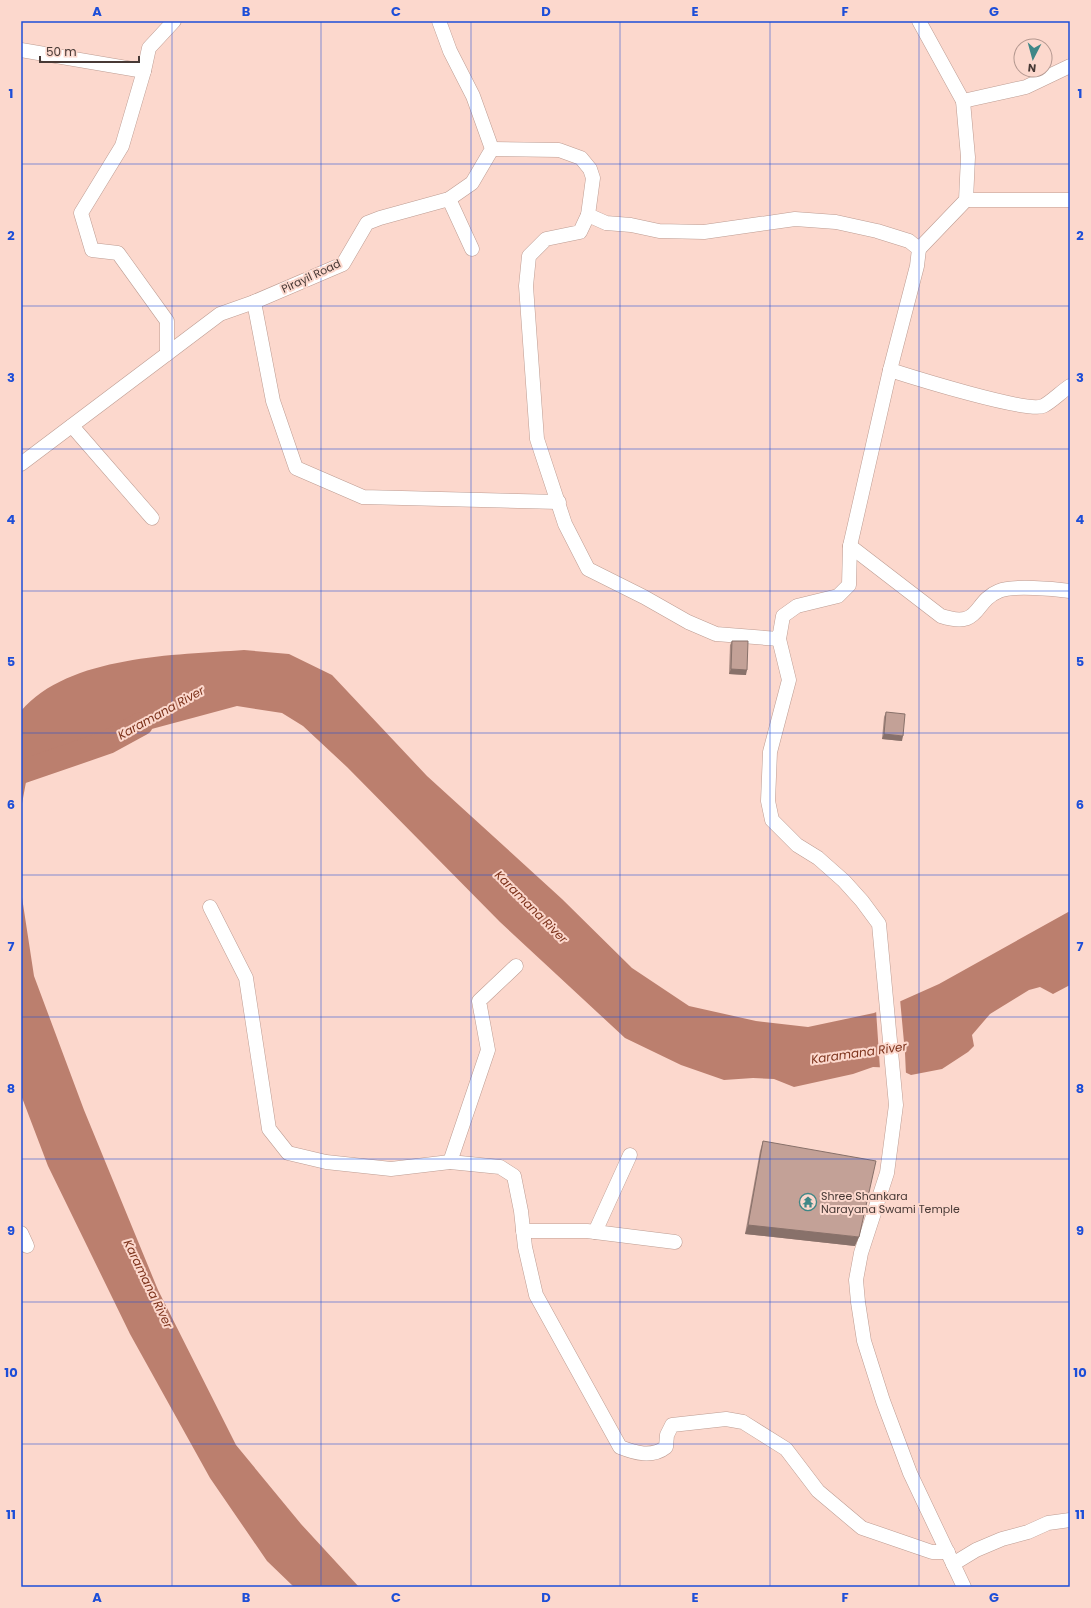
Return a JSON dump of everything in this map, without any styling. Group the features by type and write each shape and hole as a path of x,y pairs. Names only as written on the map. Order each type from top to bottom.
{"street":[{"path":"75,231 81,213 122,146 144,71 149,48 174,21"},
{"path":"439,21 450,51 473,96 492,149 559,150 581,158 590,169 593,178 588,215 580,232 546,239 529,256 526,286 537,439 559,502 564,524 588,569 644,597 688,622 716,634 779,639"},
{"path":"920,21 963,101 968,157 966,200 919,249 917,266 890,370 850,546 849,585 838,596 797,606 783,616 779,639 789,680 770,752 768,801 772,820 797,845 818,858 844,881 862,901 879,924 896,1105 887,1172 861,1253 856,1280 858,1302 864,1342 883,1401 910,1473 964,1587"},
{"path":"21,50 144,71"},
{"path":"963,101 1026,87 1070,66"},
{"name":"Pirayil Road","path":"21,464 220,314 254,302 343,264 367,223 449,199 472,183 492,149"},
{"path":"449,199 472,249"},
{"path":"966,200 1070,200"},
{"path":"81,213 92,250 118,252 167,321 168,354"},
{"path":"588,215 606,223 631,225 659,231 704,232 795,219 836,222 877,231 903,239 909,241 919,249"},
{"path":"254,302 273,401 296,468 364,497 559,502"},
{"path":"890,370 954,389 1028,407 1043,407 1059,393 1070,386"},
{"path":"72,426 152,518"},
{"path":"850,546 941,616 950,619 965,620 975,615 986,601 1000,590 1050,589 1070,591"},
{"path":"210,907 246,978 269,1128 288,1153 326,1162 391,1169 450,1162 500,1167 514,1176 525,1247 536,1295 620,1447 650,1454 660,1451 666,1447 667,1435 672,1425 726,1419 742,1422 786,1449 818,1491 862,1528 950,1558 976,1550 1002,1539 1028,1532 1048,1523 1070,1520"},
{"path":"450,1162 488,1050 479,1001 516,966"},
{"path":"595,1232 630,1155"},
{"path":"523,1231 595,1232 675,1242"},
{"path":"21,1233 27,1246"}],"water":[{"path":"244,650 289,654 332,675 427,776 562,899 632,968 689,1006 756,1021 808,1027 874,1013 939,984 1070,911 1070,985 1053,994 1040,987 1029,990 990,1014 972,1035 974,1046 968,1052 942,1069 911,1075 896,1068 873,1067 853,1074 794,1087 774,1079 753,1078 724,1080 681,1065 625,1038 500,922 347,767 303,726 282,713 237,706 44,758 26,782 21,809 21,711 42,693 67,679 95,668 125,661 187,654"},
{"path":"21,891 34,976 84,1110 158,1290 236,1445 301,1524 359,1587 294,1587 267,1561 210,1478 130,1334 48,1166 21,1095"}],"pier":[{"path":"900,999 906,1075 896,1070 880,1069 876,1010"}],"building":[{"path":"732,641 748,641 747,670 731,669"},
{"path":"886,712 905,714 903,736 884,734"},
{"name":"Shree Shankara Narayana Swami Temple","path":"763,1141 876,1161 859,1237 748,1225"}],"waterway":[{"name":"Karamana River","path":"21,772 108,742 141,724"}],"place":[{"name":"Shree Shankara Narayana Swami Temple","path":"808,1202"}]}
